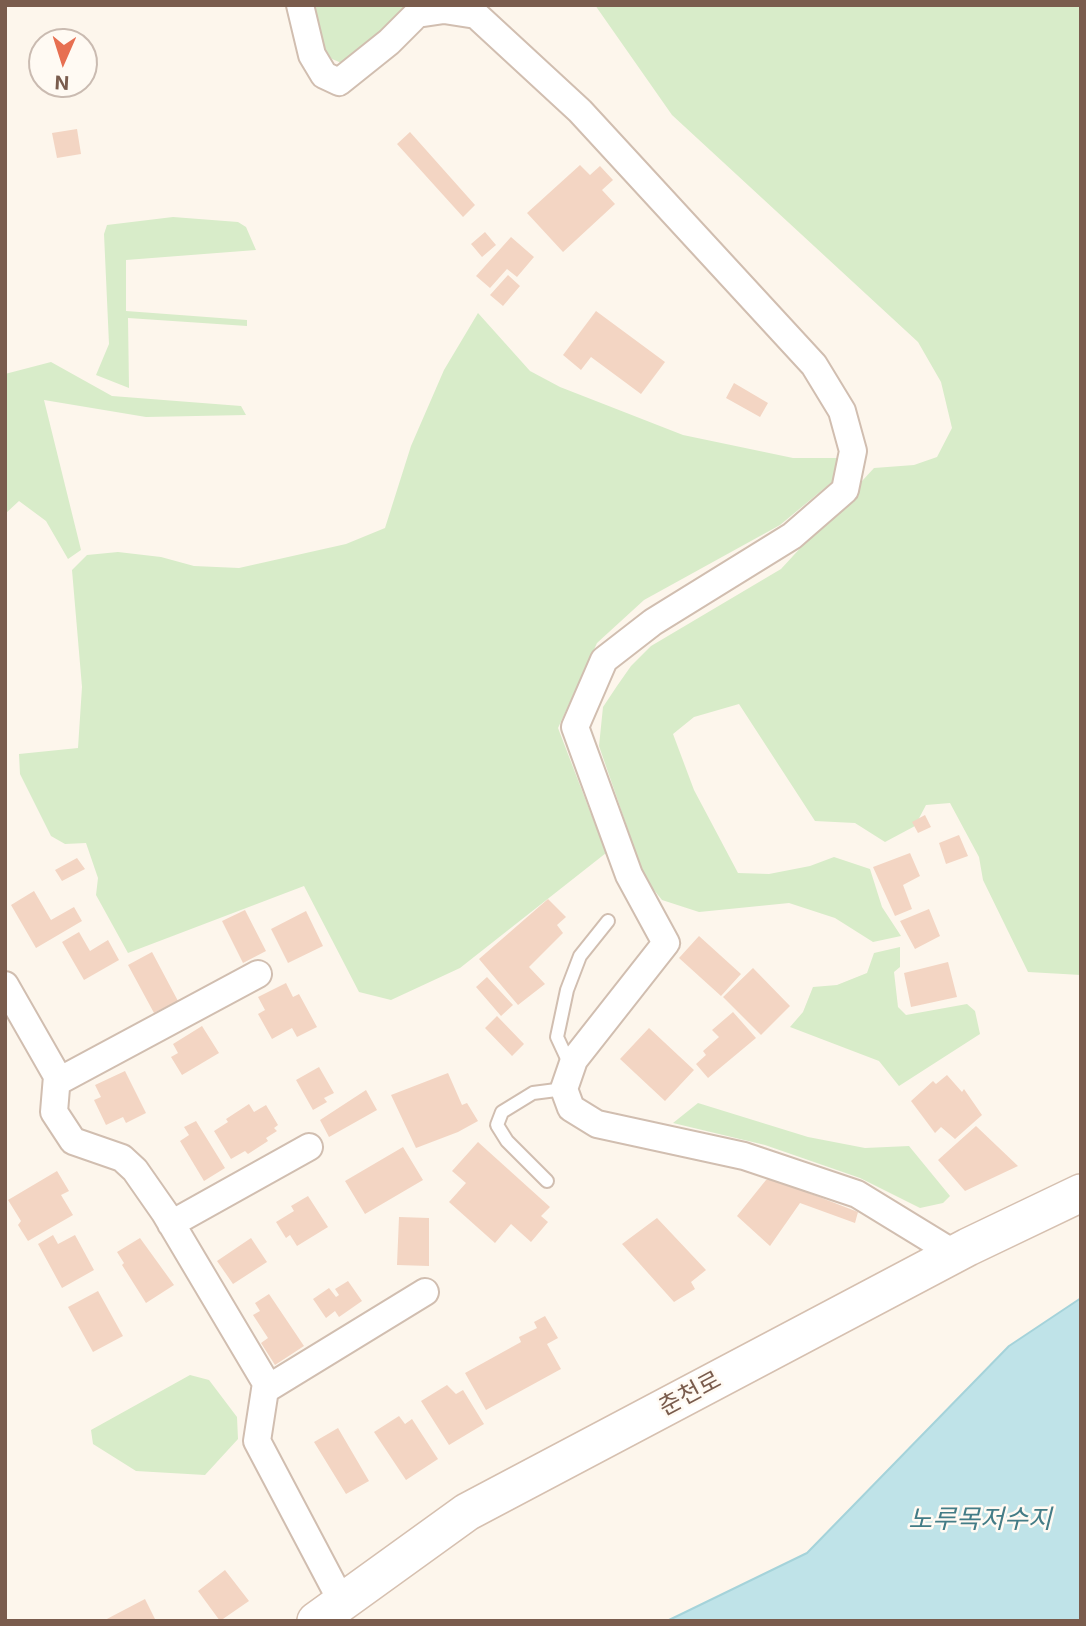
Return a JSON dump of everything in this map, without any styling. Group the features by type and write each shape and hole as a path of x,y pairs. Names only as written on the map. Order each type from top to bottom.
{"street":[{"path":"300,5 312,55 324,75 338,82 389,42 417,14 444,10 476,15 579,111 814,365 842,411 853,451 845,490 792,536 653,622 604,660 575,727 629,875 666,943 574,1060 567,1079 571,1108 597,1124 744,1156 857,1194 955,1254"},
{"path":"57,1082 258,974"},
{"path":"5,985 57,1076 54,1112 73,1141 122,1158 135,1170 172,1224 266,1383 257,1441 329,1611"},
{"path":"172,1224 309,1147"},
{"name":"춘천로","path":"329,1611 467,1512 955,1254 1081,1193"},
{"path":"265,1391 425,1292"}],"lane":[{"path":"547,1181 507,1141 496,1125 502,1112 533,1093 567,1079 557,1037 567,990 580,956 608,922"}],"green space":[{"path":"312,5 414,5 344,64 332,59 323,48"},
{"path":"595,5 1081,5 1081,975 1028,972 983,880 979,857 950,803 926,805 915,826 885,842 855,823 815,821 739,704 694,717 673,734 694,790 738,873 769,874 810,866 834,857 870,869 882,907 901,936 873,942 835,918 789,903 699,912 662,900 645,879 599,746 603,707 617,686 631,666 651,646 781,569 874,468 914,465 937,457 952,428 941,382 918,342 672,115"},
{"path":"173,217 238,222 246,227 256,250 126,260 126,311 247,320 247,326 128,318 129,388 96,375 109,344 104,234 107,225"},
{"path":"478,313 530,371 560,387 683,435 793,458 838,458 832,482 780,525 644,600 597,643 558,728 606,853 460,968 391,1000 359,992 304,886 128,953 96,895 98,878 86,843 65,844 51,836 20,774 19,754 78,748 82,687 72,570 87,555 118,552 161,557 194,566 239,568 346,544 385,528 411,446 444,370"},
{"path":"51,362 112,396 241,406 246,415 146,417 44,400 81,550 68,559 46,521 19,501 5,514 5,374"},
{"path":"900,947 900,967 894,972 898,1007 906,1015 967,1004 975,1011 980,1034 899,1086 879,1061 790,1027 803,1012 813,987 837,985 867,973 874,953"},
{"path":"698,1103 808,1137 865,1148 909,1146 950,1196 943,1203 920,1208 860,1178 765,1145 673,1123"},
{"path":"190,1375 209,1380 237,1417 238,1439 205,1475 136,1471 93,1444 91,1430"}],"water":[{"name":"노루목저수지","path":"1081,1298 1081,1621 667,1621 807,1553 1009,1346"}],"building":[{"path":"77,129 81,154 57,158 52,133"},
{"path":"410,132 475,205 463,217 397,144"},
{"path":"580,165 590,175 600,166 613,180 602,190 615,204 563,252 527,213"},
{"path":"485,232 496,245 482,257 471,244"},
{"path":"511,237 534,257 517,277 507,269 490,288 476,276"},
{"path":"508,275 520,286 503,306 490,295"},
{"path":"596,311 665,362 641,394 591,357 581,370 563,355"},
{"path":"734,383 768,403 760,417 726,398"},
{"path":"925,815 931,827 918,833 912,822"},
{"path":"959,835 968,856 946,864 939,843"},
{"path":"910,853 920,876 903,885 912,909 895,916 873,867"},
{"path":"77,858 85,869 62,881 55,870"},
{"path":"34,891 51,920 74,907 82,921 36,948 11,905"},
{"path":"548,899 566,917 557,925 563,933 529,967 545,984 518,1005 479,959"},
{"path":"929,909 940,936 915,949 900,921"},
{"path":"245,910 266,951 243,963 222,921"},
{"path":"306,911 323,946 288,963 271,929"},
{"path":"79,932 90,951 108,940 119,960 84,980 62,942"},
{"path":"699,936 741,974 721,996 679,958"},
{"path":"152,952 178,1001 154,1013 128,965"},
{"path":"948,962 957,997 911,1007 904,973"},
{"path":"753,968 790,1006 761,1035 723,997"},
{"path":"487,977 513,1005 501,1016 476,987"},
{"path":"286,983 293,997 299,994 317,1027 297,1037 292,1028 272,1039 258,1014 265,1010 258,997"},
{"path":"733,1012 756,1038 708,1078 696,1064 706,1055 703,1051 719,1037 712,1030"},
{"path":"497,1016 524,1044 512,1056 485,1028"},
{"path":"202,1026 219,1053 182,1075 171,1057 178,1053 173,1044"},
{"path":"649,1028 694,1070 665,1101 620,1059"},
{"path":"319,1067 334,1093 324,1098 327,1102 313,1110 296,1080"},
{"path":"125,1071 146,1113 126,1123 123,1117 106,1125 94,1100 101,1097 95,1085"},
{"path":"448,1073 462,1105 467,1103 478,1121 416,1148 391,1095"},
{"path":"947,1075 962,1092 964,1089 982,1115 955,1139 941,1127 935,1133 911,1101 933,1081 936,1084"},
{"path":"366,1090 377,1110 329,1137 320,1120"},
{"path":"249,1104 254,1112 266,1105 278,1125 274,1128 277,1131 266,1138 268,1141 248,1154 245,1151 231,1159 214,1131 228,1122 226,1119"},
{"path":"196,1121 225,1168 204,1181 180,1141 189,1135 184,1127"},
{"path":"976,1126 1018,1166 965,1191 938,1160"},
{"path":"478,1142 550,1207 541,1216 548,1222 531,1242 511,1224 495,1243 449,1202 466,1183 452,1171"},
{"path":"403,1147 423,1180 365,1214 345,1181"},
{"path":"57,1171 69,1191 61,1195 73,1215 28,1241 18,1225 21,1221 8,1200"},
{"path":"770,1178 858,1212 855,1223 800,1203 770,1246 737,1216"},
{"path":"308,1196 328,1227 297,1246 290,1235 286,1238 276,1222 294,1211 291,1206"},
{"path":"399,1217 429,1218 429,1266 397,1265"},
{"path":"657,1218 706,1270 691,1282 695,1289 674,1302 622,1244"},
{"path":"53,1235 58,1244 75,1235 94,1270 62,1288 38,1244"},
{"path":"140,1238 174,1285 146,1303 117,1252"},
{"path":"251,1238 267,1262 233,1284 217,1261"},
{"path":"348,1281 362,1301 339,1317 335,1311 326,1318 313,1299 329,1288 336,1297 339,1295 335,1289"},
{"path":"98,1291 123,1336 93,1352 68,1307"},
{"path":"269,1294 304,1346 275,1365 261,1343 268,1338 253,1315 260,1311 255,1303"},
{"path":"545,1316 558,1338 547,1344 561,1369 486,1410 465,1373 521,1342 519,1337 537,1328 534,1322"},
{"path":"447,1385 456,1394 463,1390 484,1424 449,1445 421,1401"},
{"path":"399,1416 405,1424 412,1419 438,1459 406,1480 374,1432"},
{"path":"338,1428 369,1481 346,1494 314,1442"},
{"path":"225,1570 249,1601 220,1621 198,1591"},
{"path":"145,1599 156,1621 103,1621"}]}
